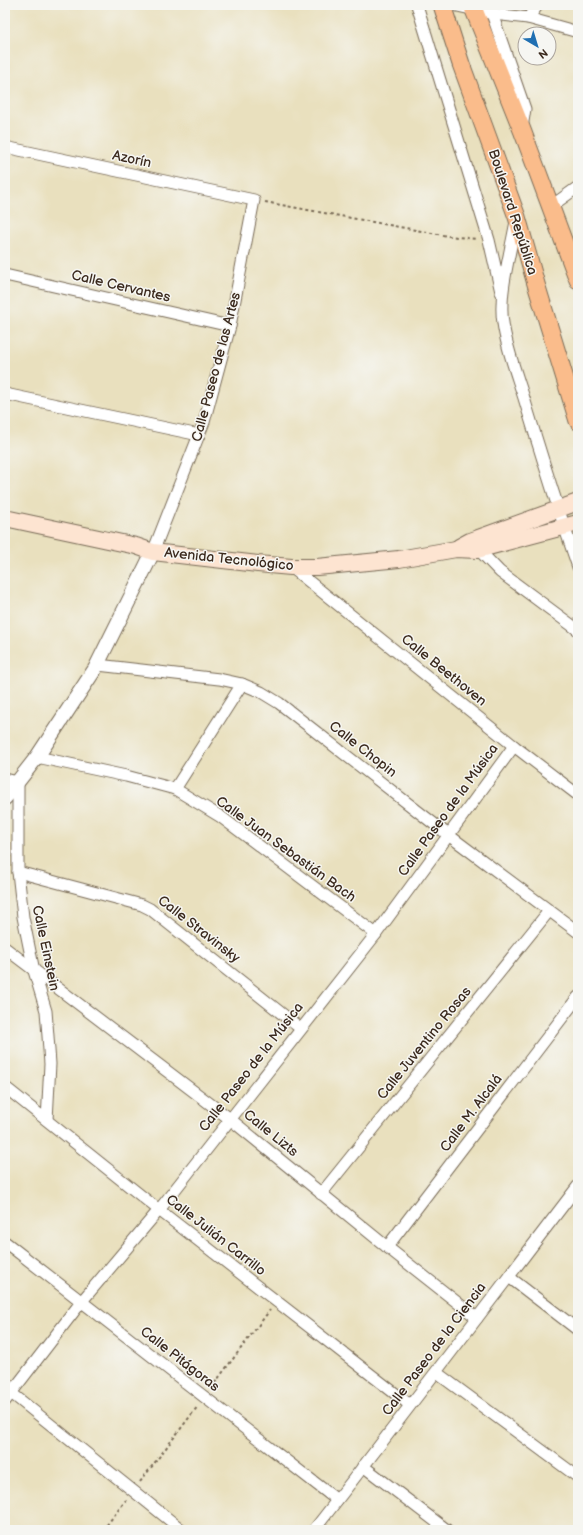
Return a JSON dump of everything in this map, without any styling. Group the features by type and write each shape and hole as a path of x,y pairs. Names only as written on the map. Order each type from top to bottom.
{"main road":[{"name":"Boulevard República","path":"442,5 461,64 517,216 578,421"},
{"path":"482,9 522,130 578,280"},
{"path":"474,545 578,502"},
{"name":"Avenida Tecnológico","path":"5,518 153,552 292,567 353,564 399,559 474,545"},
{"path":"474,545 571,525"}],"street":[{"path":"417,5 488,240 503,299"},
{"path":"452,5 528,18 578,32"},
{"path":"528,18 538,5"},
{"name":"Azorín","path":"5,147 254,200"},
{"path":"550,207 578,187"},
{"name":"Calle Paseo de las Artes","path":"5,798 11,780 37,757 98,665 153,552 200,435 230,326 254,200"},
{"path":"517,216 507,265 503,299 503,322 510,352 558,510 571,525 578,568"},
{"name":"Calle Cervantes","path":"5,275 230,326"},
{"path":"5,394 200,435"},
{"path":"474,545 500,572 578,630"},
{"name":"Calle Beethoven","path":"292,567 514,746 578,794"},
{"name":"Calle Chopin","path":"98,665 219,679 242,684 261,692 279,703 447,834 578,932"},
{"path":"175,789 242,684"},
{"name":"Calle Paseo de la Música","path":"7,1394 82,1301 159,1210 300,1028 376,934 447,834 514,746"},
{"name":"Calle Juan Sebastián Bach","path":"37,757 126,776 175,789 221,817 376,934"},
{"name":"Calle Einstein","path":"11,780 23,917 34,970 46,1011 50,1064 47,1120"},
{"name":"Calle Stravinsky","path":"18,872 132,901 146,907 300,1028"},
{"name":"Calle Juventino Rosas","path":"322,1194 549,911"},
{"name":"Calle Lizts","path":"5,948 230,1119 477,1318"},
{"name":"Calle M. Alcalá","path":"387,1247 578,997"},
{"name":"Calle Julián Carrillo","path":"7,1091 47,1120 159,1210 410,1405"},
{"name":"Calle Paseo de la Ciencia","path":"314,1530 437,1372 578,1186"},
{"name":"Calle Pitágoras","path":"5,1242 337,1500"},
{"path":"509,1277 578,1330"},
{"path":"437,1372 578,1476"},
{"path":"7,1394 182,1530"},
{"path":"363,1466 447,1530"}],"path":[{"path":"254,200 448,236 488,240"},
{"path":"103,1530 277,1302"}]}
